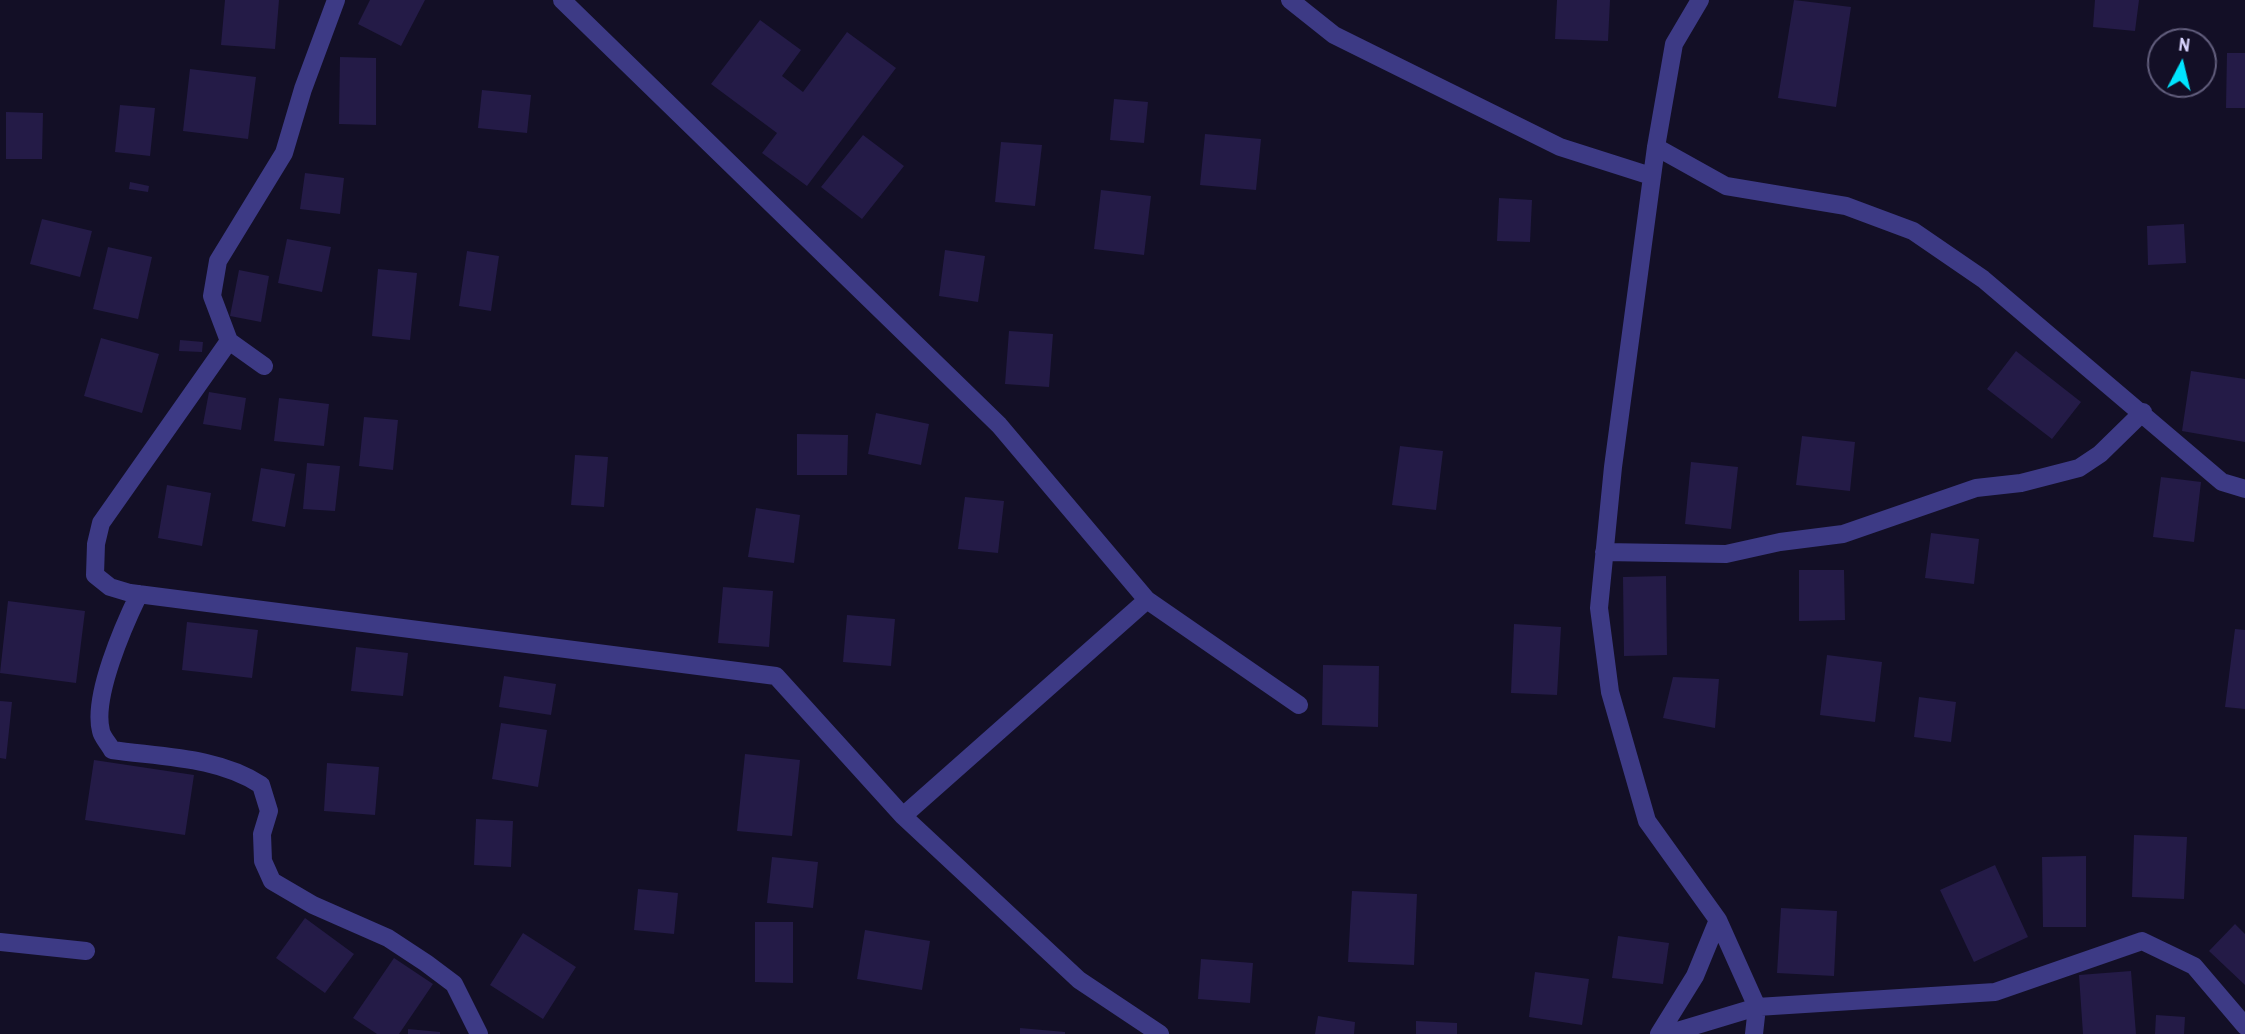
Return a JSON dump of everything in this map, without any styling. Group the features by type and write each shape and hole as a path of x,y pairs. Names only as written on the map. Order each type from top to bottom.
{"street":[{"path":"264,366 229,341 212,296 218,261 284,153 303,89 336,0"},
{"path":"562,0 999,425 1147,600 1299,705"},
{"path":"1290,0 1334,35 1560,147 1651,176"},
{"path":"1700,0 1674,44 1651,176 1599,608 1611,692 1647,821 1718,920 1757,1007 1754,1034"},
{"path":"1656,148 1726,186 1846,206 1913,231 1983,279 2143,412 2222,482 2245,489"},
{"path":"229,341 101,523 96,544 95,575 110,587 139,594 776,676 903,816 1079,981 1160,1034"},
{"path":"1604,552 1726,554 1780,542 1843,534 1976,488 2021,483 2079,468 2099,454 2143,412"},
{"path":"139,594 116,644 102,704 101,731 112,750 214,764 245,774 261,785 269,811 262,834 262,861 271,881 313,905 388,938 426,963 454,984 479,1034"},
{"path":"903,816 1147,600"},
{"path":"1659,1034 1695,976 1718,920"},
{"path":"0,942 86,950"},
{"path":"1667,1034 1757,1007 1995,992 2142,942 2193,966 2245,1026"}],"building":[{"path":"225,0 279,0 275,49 221,45"},
{"path":"370,0 425,0 401,46 358,24"},
{"path":"1557,0 1610,0 1608,41 1555,39"},
{"path":"1794,0 1851,7 1836,107 1778,98"},
{"path":"2095,0 2139,0 2135,31 2093,27"},
{"path":"760,20 801,50 782,76 803,92 847,32 896,68 807,186 762,153 777,133 711,84"},
{"path":"2227,53 2245,53 2245,108 2226,108"},
{"path":"340,57 376,58 376,125 339,124"},
{"path":"190,69 256,77 248,139 183,131"},
{"path":"482,90 531,95 527,133 478,128"},
{"path":"1114,99 1148,102 1144,143 1110,140"},
{"path":"120,105 155,108 150,156 115,152"},
{"path":"6,112 43,113 42,159 6,159"},
{"path":"1205,134 1261,139 1256,190 1200,185"},
{"path":"863,135 904,166 862,219 821,187"},
{"path":"1001,142 1042,145 1035,206 995,202"},
{"path":"305,173 344,178 340,214 300,209"},
{"path":"130,182 149,186 148,192 129,189"},
{"path":"1101,190 1151,196 1144,255 1094,249"},
{"path":"1499,198 1532,200 1530,242 1497,241"},
{"path":"42,219 92,231 80,277 30,264"},
{"path":"2184,224 2186,263 2148,265 2147,226"},
{"path":"287,239 331,247 322,292 278,283"},
{"path":"108,247 152,257 138,319 93,309"},
{"path":"945,250 985,256 978,302 939,296"},
{"path":"467,251 499,256 491,311 459,306"},
{"path":"378,269 417,273 410,340 372,336"},
{"path":"239,270 269,276 261,322 230,316"},
{"path":"1009,331 1053,334 1049,387 1005,384"},
{"path":"101,338 159,354 142,413 84,396"},
{"path":"180,340 203,342 202,352 179,351"},
{"path":"2016,351 2081,402 2052,439 1987,389"},
{"path":"2191,371 2245,379 2245,442 2182,431"},
{"path":"209,392 246,398 241,430 203,424"},
{"path":"279,398 329,404 324,446 274,441"},
{"path":"876,413 929,424 921,465 868,454"},
{"path":"364,417 398,420 393,470 359,466"},
{"path":"797,434 848,435 847,475 797,475"},
{"path":"1802,436 1855,442 1850,491 1796,485"},
{"path":"1400,446 1443,451 1436,510 1392,505"},
{"path":"575,455 608,457 604,507 571,505"},
{"path":"1691,462 1738,467 1731,529 1685,524"},
{"path":"307,463 340,466 335,511 303,509"},
{"path":"261,468 295,474 285,527 252,521"},
{"path":"2161,477 2201,482 2194,542 2153,537"},
{"path":"167,485 211,493 202,546 158,538"},
{"path":"965,497 1004,501 998,553 958,549"},
{"path":"756,508 800,515 794,563 748,557"},
{"path":"1931,533 1979,539 1974,584 1925,578"},
{"path":"1799,570 1844,570 1845,620 1799,621"},
{"path":"1666,576 1667,655 1624,656 1623,577"},
{"path":"723,587 773,591 769,647 718,643"},
{"path":"8,601 85,611 76,683 0,673"},
{"path":"847,615 895,619 891,666 843,662"},
{"path":"187,622 258,630 252,678 182,670"},
{"path":"1514,624 1561,627 1557,695 1511,693"},
{"path":"2235,629 2245,630 2245,709 2225,707"},
{"path":"356,647 408,653 403,696 351,691"},
{"path":"1827,655 1882,662 1875,722 1820,715"},
{"path":"1323,665 1379,666 1378,727 1322,725"},
{"path":"504,676 556,684 551,715 499,707"},
{"path":"1673,677 1719,679 1715,728 1663,718"},
{"path":"1919,697 1956,702 1951,742 1914,737"},
{"path":"0,701 12,702 6,759 0,758"},
{"path":"501,723 547,730 538,787 492,779"},
{"path":"745,754 800,760 792,836 737,831"},
{"path":"94,760 194,775 185,835 85,820"},
{"path":"327,763 379,767 375,815 324,811"},
{"path":"476,819 513,821 511,867 474,865"},
{"path":"2134,835 2187,837 2184,899 2132,897"},
{"path":"2086,856 2086,927 2043,927 2042,857"},
{"path":"772,857 818,862 813,908 767,903"},
{"path":"1995,865 2028,937 1974,962 1940,890"},
{"path":"638,889 678,893 674,934 634,930"},
{"path":"1352,891 1417,894 1414,965 1348,962"},
{"path":"1781,908 1837,911 1834,976 1777,973"},
{"path":"305,918 354,954 325,993 276,958"},
{"path":"755,922 793,922 793,983 755,982"},
{"path":"2235,924 2245,934 2245,985 2209,951"},
{"path":"865,930 930,941 922,990 857,979"},
{"path":"523,933 576,967 543,1019 490,985"},
{"path":"1618,936 1669,943 1663,984 1612,978"},
{"path":"394,958 433,984 399,1034 377,1034 353,1018"},
{"path":"1201,959 1253,963 1250,1003 1198,999"},
{"path":"2131,971 2136,1034 2083,1034 2079,975"},
{"path":"1535,972 1589,979 1582,1025 1529,1017"},
{"path":"2156,1015 2185,1017 2184,1034 2155,1034"},
{"path":"1318,1016 1355,1022 1354,1034 1315,1034"},
{"path":"1416,1021 1457,1023 1457,1034 1416,1034"},
{"path":"1020,1028 1065,1032 1065,1034 1020,1034"},
{"path":"408,1029 440,1032 440,1034 408,1034"}]}
